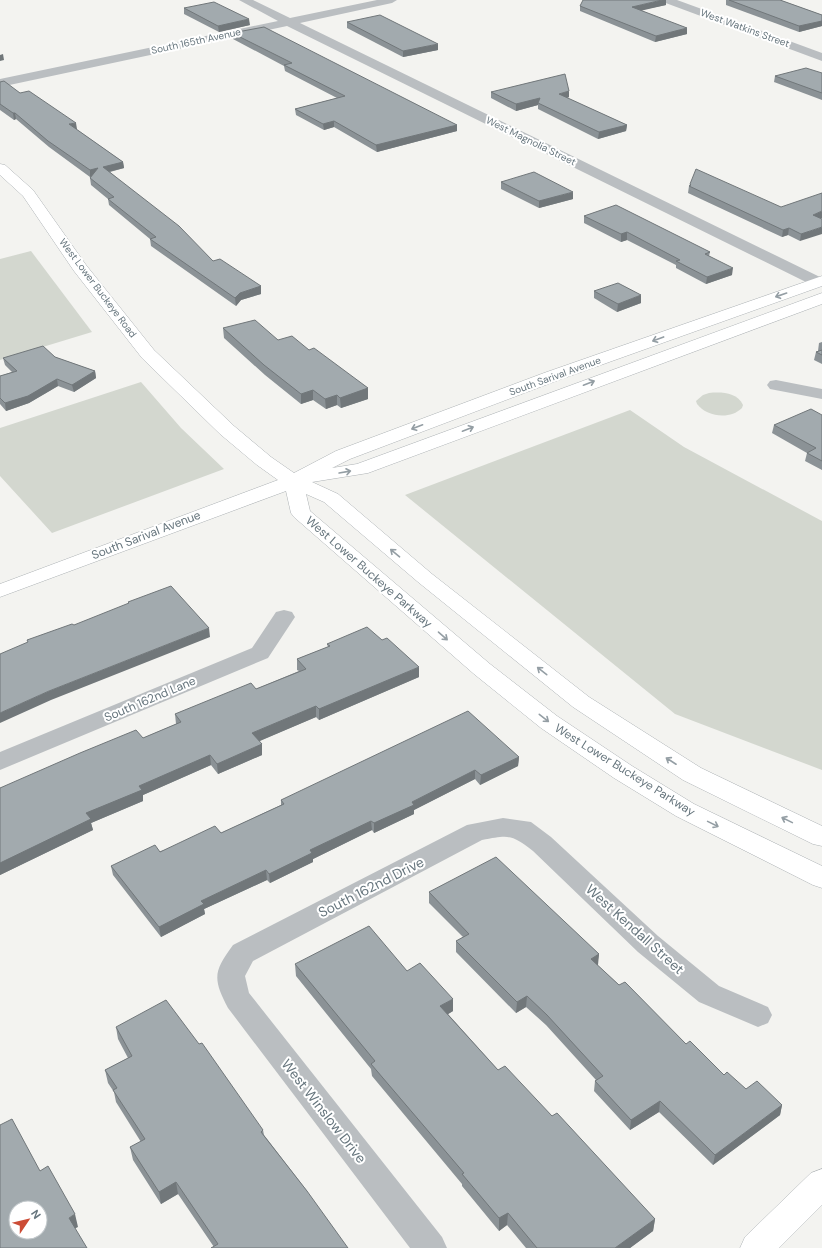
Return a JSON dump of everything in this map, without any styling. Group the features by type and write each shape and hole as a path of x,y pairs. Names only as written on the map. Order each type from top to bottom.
{"main road":[{"name":"West Lower Buckeye Road","path":"0,168 28,193 39,206 89,280 148,354 227,430 264,461 293,481"},
{"name":"South Sarival Avenue","path":"0,591 293,481 343,455 573,369 821,286"},
{"path":"293,481 331,498 424,578 581,702 692,774 822,837"},
{"name":"West Lower Buckeye Parkway","path":"293,481 301,513 482,669 549,722 623,772 685,810 822,878"},
{"path":"757,1248 822,1183"}],"street":[{"name":"West Magnolia Street","path":"244,0 821,286"},
{"name":"South 165th Avenue","path":"0,83 392,0"},
{"name":"West Watkins Street","path":"667,0 822,57"},
{"path":"776,385 822,394"},
{"name":"South 162nd Lane","path":"0,762 260,653 284,617"},
{"name":"South 162nd Drive","path":"230,969 242,953 476,832 503,827 522,829"},
{"name":"West Kendall Street","path":"522,829 542,844 648,944 709,994 758,1015"},
{"name":"West Winslow Drive","path":"230,969 230,984 238,1000 430,1248"}],"shaded area":[{"path":"31,251 92,332 0,360 0,259"},
{"path":"141,382 181,428 224,469 52,533 0,476 0,428"},
{"path":"709,393 733,395 743,405 742,408 737,412 725,415 707,412 697,404 696,401 703,395"},
{"path":"630,410 684,447 822,521 822,770 675,714 405,495"}],"building":[{"path":"583,0 662,0 632,7 687,28 656,36 580,6"},
{"path":"729,0 780,0 822,15 822,21 799,26"},
{"path":"214,2 249,19 218,26 184,8"},
{"path":"380,15 438,44 403,51 347,22"},
{"path":"264,27 457,125 376,145 334,121 323,124 295,109 345,96 284,65 292,63 232,33"},
{"path":"806,68 822,73 822,93 775,76"},
{"path":"565,74 569,91 559,94 627,125 599,132 538,103 540,98 516,104 491,92"},
{"path":"4,81 20,93 29,91 76,123 69,124 123,162 103,167 179,226 213,261 220,259 261,286 240,293 235,298 150,239 156,237 108,199 114,197 90,178 98,168 90,170 48,141 15,113 0,104 0,82"},
{"path":"696,169 781,207 822,193 822,211 813,215 822,219 822,227 801,234 789,228 783,230 689,186 691,185 690,184"},
{"path":"534,172 573,192 539,201 501,182"},
{"path":"616,205 710,252 705,254 733,268 707,277 676,261 680,260 627,232 621,234 584,216"},
{"path":"618,283 641,295 618,304 594,291"},
{"path":"255,320 278,340 292,336 309,350 314,348 368,388 340,398 337,395 325,399 313,390 301,394 264,365 223,328"},
{"path":"43,346 55,357 95,371 72,385 57,379 28,396 5,403 0,398 0,376 17,371 3,358"},
{"path":"822,350 822,355 816,352"},
{"path":"811,409 822,415 822,461 807,453 816,448 774,425"},
{"path":"171,586 209,628 49,691 0,713 0,654 28,642 27,640 72,624 74,625"},
{"path":"367,627 382,640 387,638 419,667 319,709 316,706 252,733 262,744 217,764 210,755 139,786 142,790 86,813 91,819 0,863 0,788 136,730 143,738 181,722 175,714 251,683 256,689 306,669 297,659 330,646 327,644"},
{"path":"468,711 519,757 481,775 475,770 412,802 414,805 374,823 371,821 310,850 312,853 269,874 266,870 201,901 204,904 159,927 111,866 155,845 160,852 215,826 221,833 284,804 281,800"},
{"path":"496,857 599,954 591,959 619,985 625,982 686,1044 690,1041 724,1075 727,1072 746,1089 757,1081 782,1105 715,1155 660,1101 631,1120 595,1081 603,1076 547,1015 527,996 517,1002 456,941 469,934 429,892"},
{"path":"369,926 407,971 420,963 453,999 440,1006 498,1070 505,1066 552,1116 557,1113 655,1219 615,1248 537,1248 508,1213 499,1218 462,1174 464,1173 371,1064 375,1061 295,964"},
{"path":"166,1000 199,1044 202,1043 263,1130 261,1132 307,1191 348,1248 211,1248 218,1244 176,1182 159,1192 130,1147 145,1139 113,1090 117,1088 105,1070 132,1056 116,1027"},
{"path":"12,1119 40,1171 48,1166 75,1214 69,1218 87,1248 0,1248 0,1125"}]}
